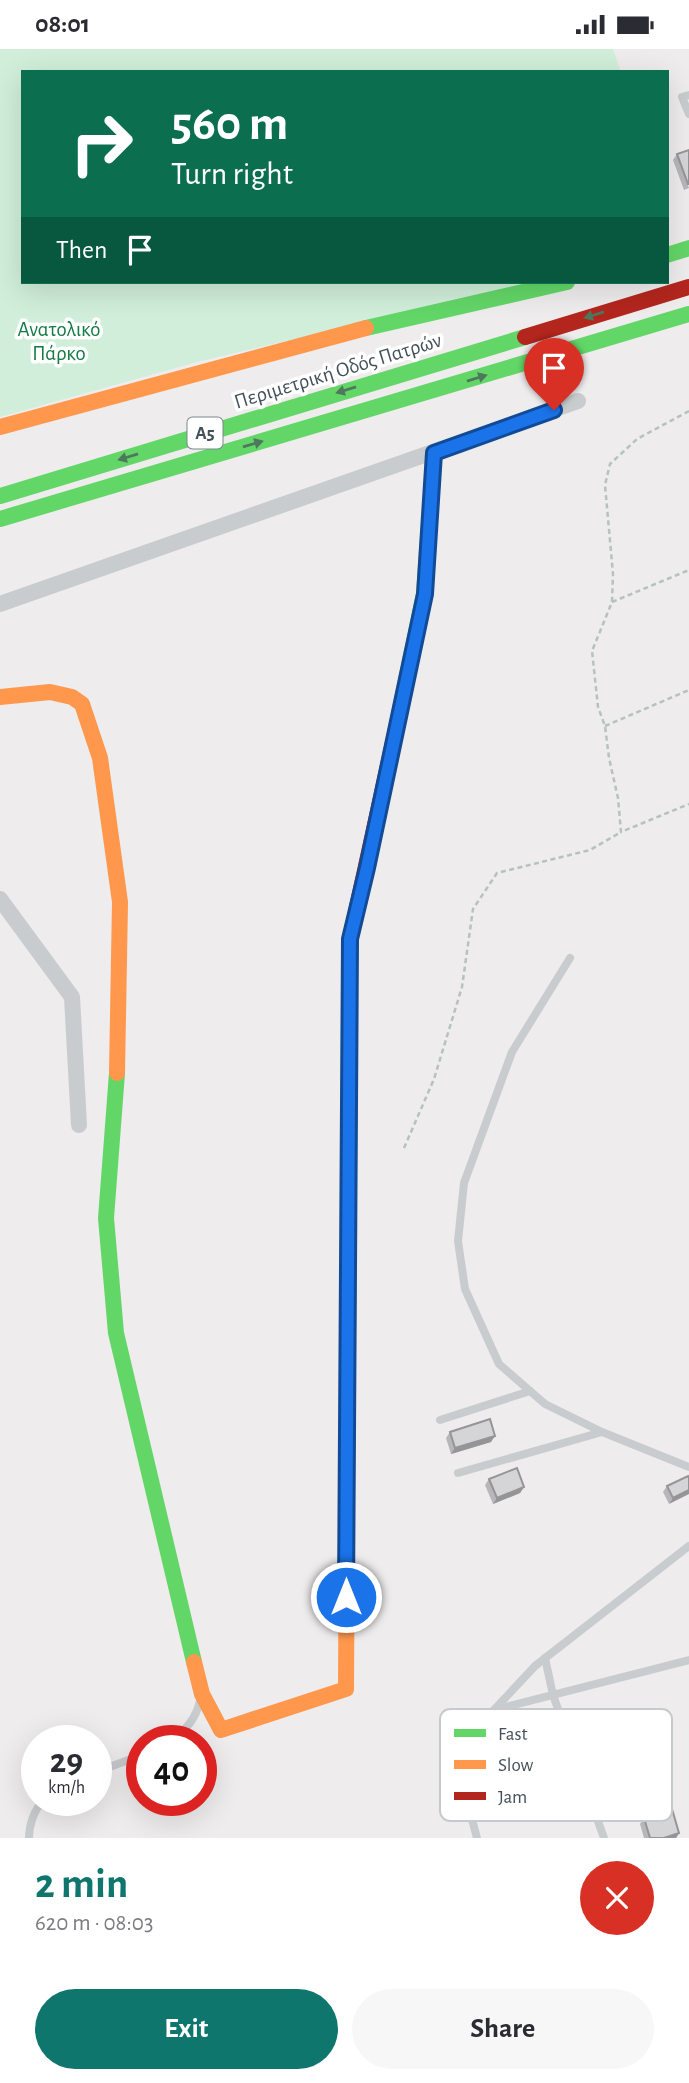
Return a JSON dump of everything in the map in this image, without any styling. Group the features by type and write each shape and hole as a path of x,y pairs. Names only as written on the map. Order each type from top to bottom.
{"main road":[{"path":"669,254 689,248"},
{"path":"0,427 377,325 558,284"},
{"name":"Περιμετρική Οδός Πατρών","path":"0,496 689,287"},
{"name":"Α5","path":"0,519 689,314"},
{"path":"0,697 50,692 72,697 82,704 100,758 120,902 118,1066 106,1218 116,1333 202,1695 221,1730 346,1689 350,939 425,594 434,453"}],"street":[{"path":"0,604 578,401"},
{"path":"0,899 72,997 79,1125"}],"lane":[{"path":"689,95 682,97 689,114"},
{"path":"570,958 512,1052 464,1183 457,1241 465,1289 499,1364 545,1404 602,1432 689,1467"},
{"path":"440,1420 530,1391"},
{"path":"458,1473 602,1432"},
{"path":"496,1709 535,1666 689,1546"},
{"path":"545,1658 558,1709"},
{"path":"499,1709 689,1660"},
{"path":"188,1725 197,1713 202,1695"},
{"path":"29,1838 34,1816"},
{"path":"472,1821 477,1838"},
{"path":"598,1821 604,1838"}],"path":[{"path":"621,832 618,798 605,726 598,707 592,651 612,602 613,574 605,485 610,464 637,439 689,411"},
{"path":"612,602 689,571"},
{"path":"605,726 689,690"},
{"path":"404,1148 434,1079 462,987 473,909 497,873 590,850 621,832 689,804"}],"green space":[{"name":"Ανατολικό Πάρκο","path":"0,49 613,49 620,70 21,70 21,284 527,284 197,362 0,417"}],"building":[{"path":"689,150 689,184 688,184 677,154"},
{"path":"490,1419 495,1436 455,1448 450,1432"},
{"path":"517,1468 524,1487 497,1498 489,1479"},
{"path":"688,1476 689,1490 673,1498 667,1486"},
{"path":"672,1809 679,1833 664,1838 650,1838 645,1821 672,1821"}],"traffic: fast":[{"path":"669,254 689,248"},
{"path":"366,328 558,284"},
{"path":"0,519 689,314"},
{"path":"0,496 525,337"},
{"path":"394,738 424,594 434,453"},
{"path":"347,1497 350,1019"},
{"path":"117,1073 106,1218 116,1333 194,1662"}],"traffic: slow":[{"path":"0,427 366,328"},
{"path":"0,697 50,692 72,697 82,704 100,758 120,902 117,1073"},
{"path":"194,1662 202,1694 221,1730 346,1689 347,1497"}],"traffic: jam":[{"path":"525,337 689,287"},
{"path":"350,1019 350,939 394,738"}],"route":[{"path":"346,1597 350,939 425,594 434,453 554,410"}]}
